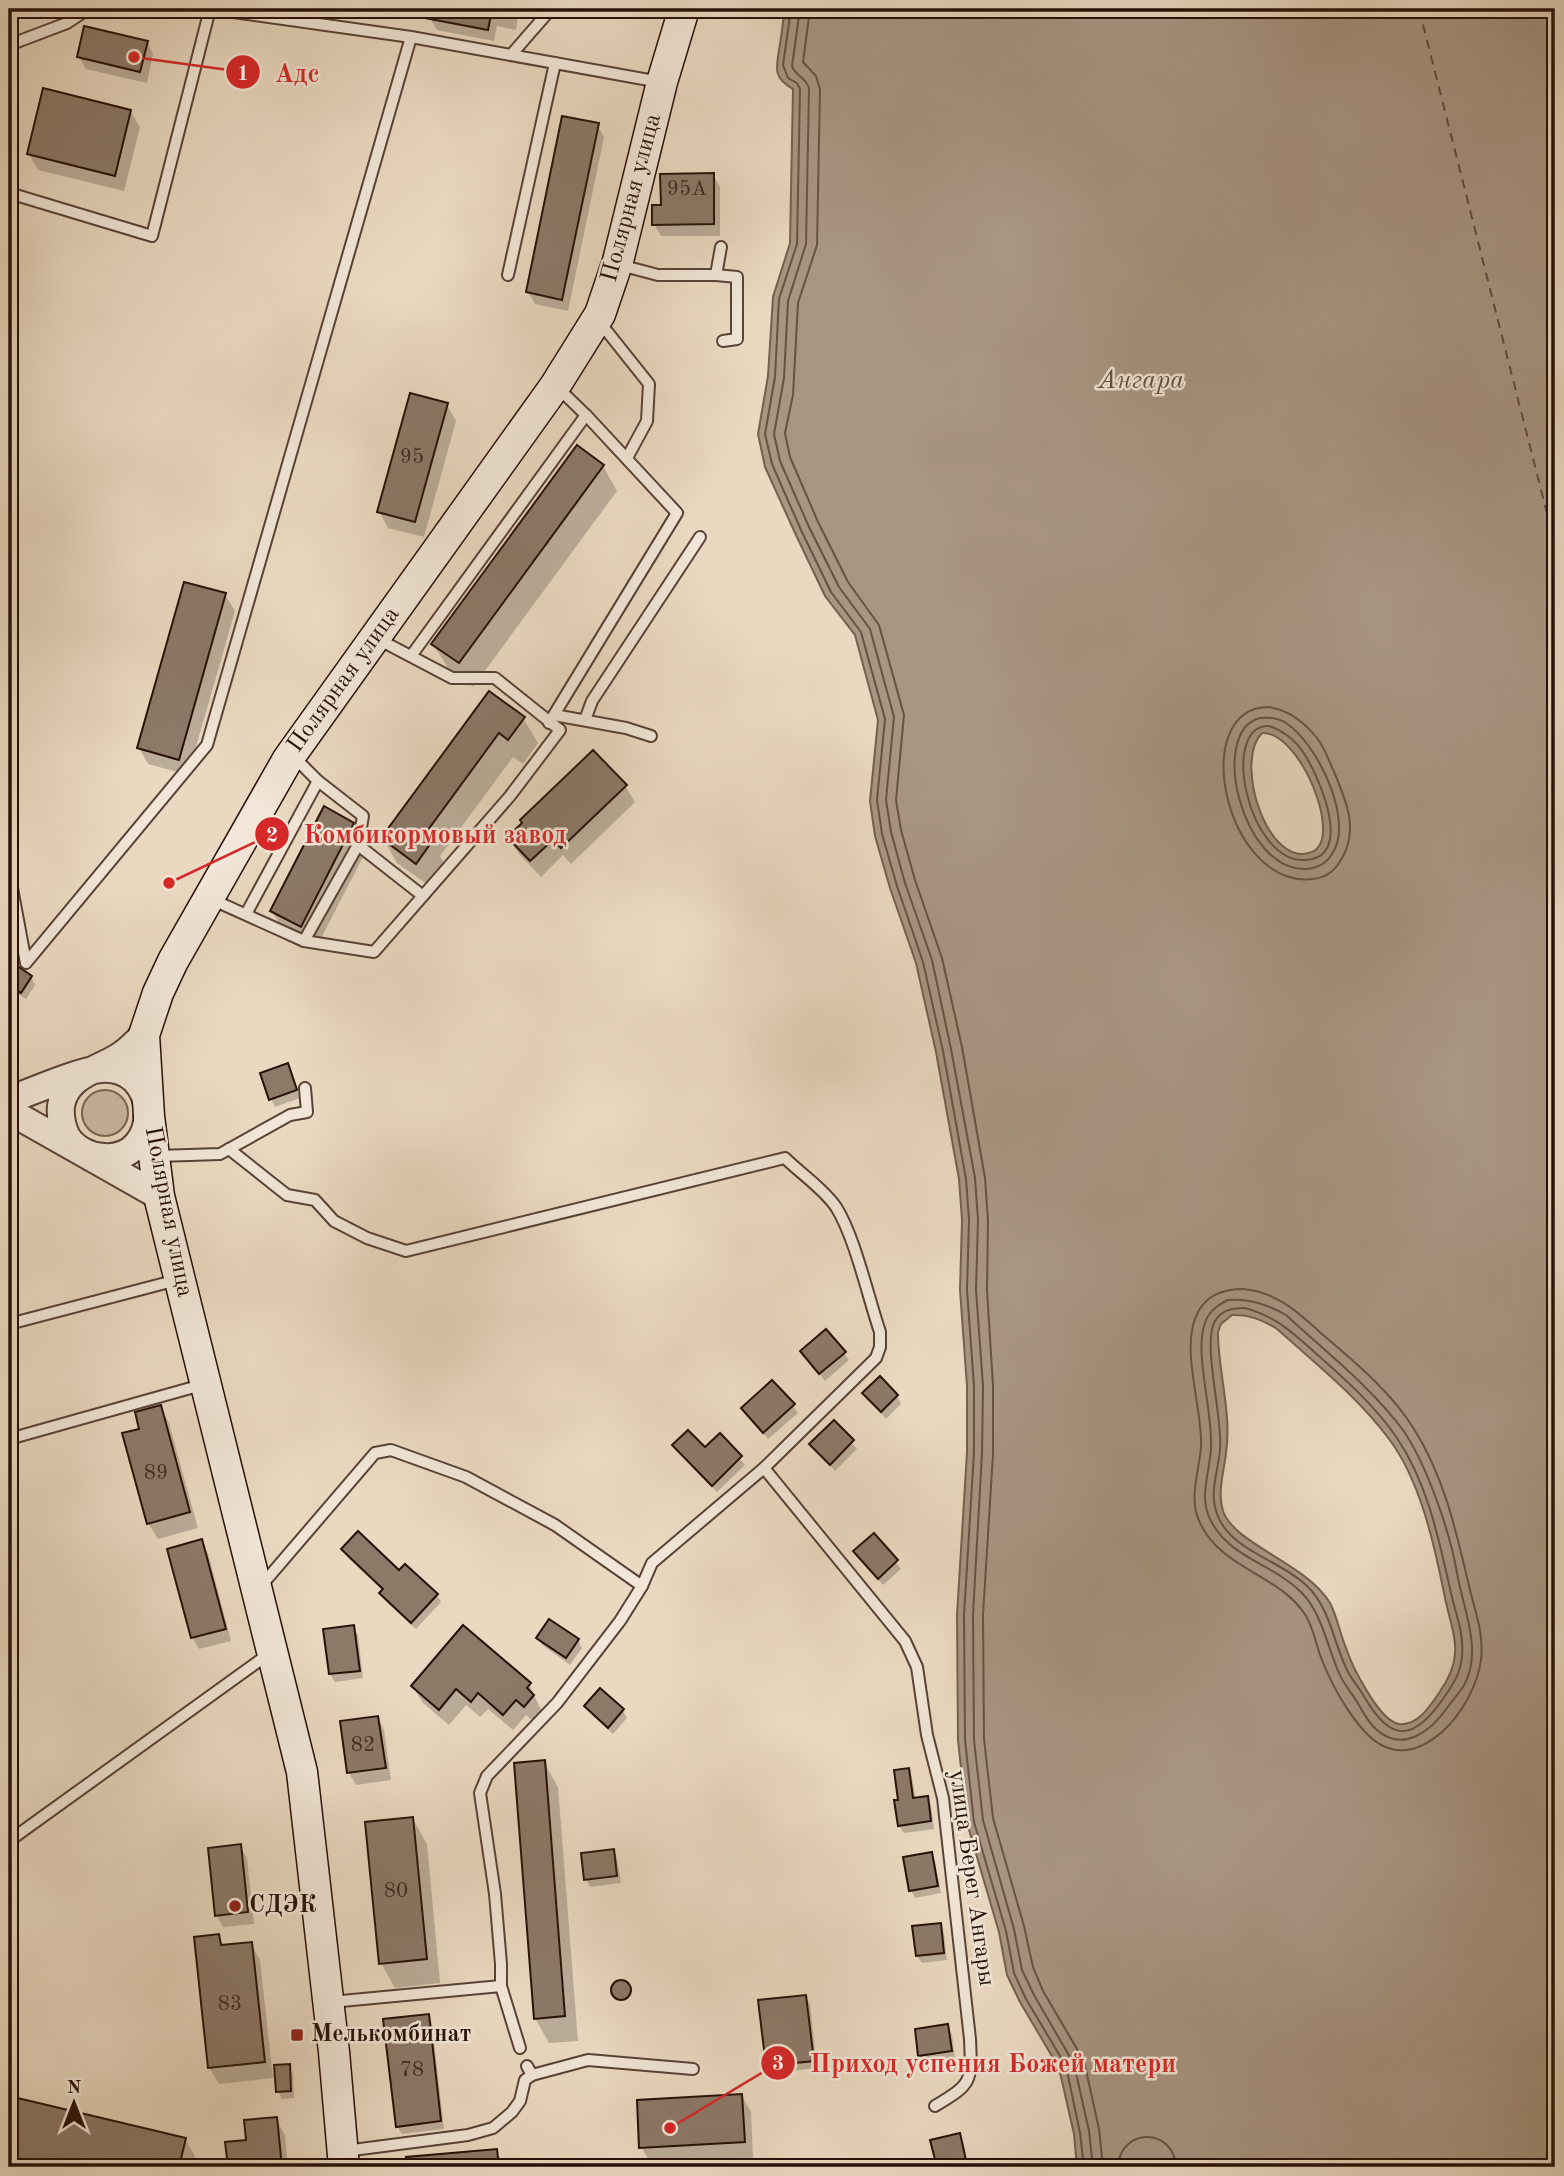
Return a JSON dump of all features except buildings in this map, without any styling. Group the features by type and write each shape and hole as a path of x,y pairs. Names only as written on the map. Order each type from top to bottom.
{"main road":[{"name":"Полярная улица","path":"343,2159 302,1772 159,1196 149,1116 144,1035 158,993 173,961 291,754 555,386 597,318 617,264 664,77 676,14"}],"street":[{"path":"9,1100 87,1073 101,1069 128,1075 139,1084 146,1097 149,1116 142,1138 133,1148 120,1155 106,1158 93,1156 70,1141 60,1116 62,1102 67,1090 76,1080 87,1073 124,1054 144,1035"},
{"path":"9,1111 159,1196"}],"lane":[{"path":"9,45 67,23 88,9"},
{"path":"9,192 152,236 211,9 411,37 555,63 664,77"},
{"path":"511,55 551,9"},
{"path":"9,872 26,963 207,745 411,37"},
{"path":"508,275 555,63"},
{"path":"716,275 721,247"},
{"path":"617,264 658,275 737,277 737,339 723,341"},
{"path":"597,318 649,384 647,421 626,458"},
{"path":"552,719 677,513 586,415 555,386"},
{"path":"411,656 586,415"},
{"path":"585,720 592,701 700,537"},
{"path":"209,898 304,941 374,953 510,796 560,730 552,719 495,678 452,678 375,637"},
{"path":"552,719 585,720 651,736"},
{"path":"291,754 318,781 363,816 358,845 304,941"},
{"path":"246,914 318,781"},
{"path":"358,845 423,897"},
{"path":"154,1156 220,1154 290,1115 307,1112 305,1088"},
{"path":"229,1149 287,1195 315,1200 334,1221 367,1238 406,1251 785,1158 835,1206 880,1332 880,1347 876,1358 764,1468 652,1563 642,1586 620,1621 557,1703 487,1776 480,1793 499,1929 500,1986 520,2048"},
{"path":"9,1324 180,1279"},
{"path":"9,1438 206,1384"},
{"path":"257,1591 375,1453 391,1450 466,1477 511,1501 592,1549 642,1586"},
{"name":"улица Берег Ангары","path":"764,1468 905,1641 917,1667 927,1735 943,1798 971,2039 971,2068 966,2085 935,2106"},
{"path":"9,1841 272,1652"},
{"path":"328,2002 500,1986"},
{"path":"343,2159 468,2136 492,2127 512,2112 520,2101 530,2071 588,2060 693,2069"}],"shaded area":[{"path":"105,1090 121,1097 128,1113 121,1129 105,1136 89,1129 82,1113 89,1097"}],"water":[{"name":"Ангара","path":"785,9 1555,9 1555,2167 1158,2167 1147,2163 1135,2167 1077,2167 1074,2134 1059,2068 1007,1975 999,1932 967,1823 958,1740 957,1615 967,1452 967,1386 960,1290 962,1220 959,1179 936,1052 916,963 875,836 870,801 878,720 855,635 825,596 765,467 758,434 768,376 773,297 790,243 793,89 781,80 777,70","holes":["1262,733 1276,737 1290,749 1303,766 1313,787 1323,828 1321,843 1312,852 1296,853 1282,845 1269,830 1260,810 1253,788 1251,766 1254,747","1232,1315 1255,1318 1276,1328 1320,1367 1377,1423 1400,1455 1409,1473 1430,1533 1455,1644 1453,1666 1448,1679 1427,1709 1412,1722 1399,1724 1391,1721 1375,1703 1349,1656 1330,1603 1319,1589 1289,1565 1241,1534 1223,1511 1221,1489 1227,1423 1218,1332 1221,1324"]}],"ferry route":[{"path":"1419,9 1555,545"}],"place":[{"name":"Адс","path":"134,57"},
{"name":"Комбикормовый завод","path":"169,883"},
{"name":"СДЭК","path":"235,1906"},
{"name":"Мелькомбинат","path":"297,2035"},
{"name":"Приход успения Божей матери","path":"670,2128"}]}
